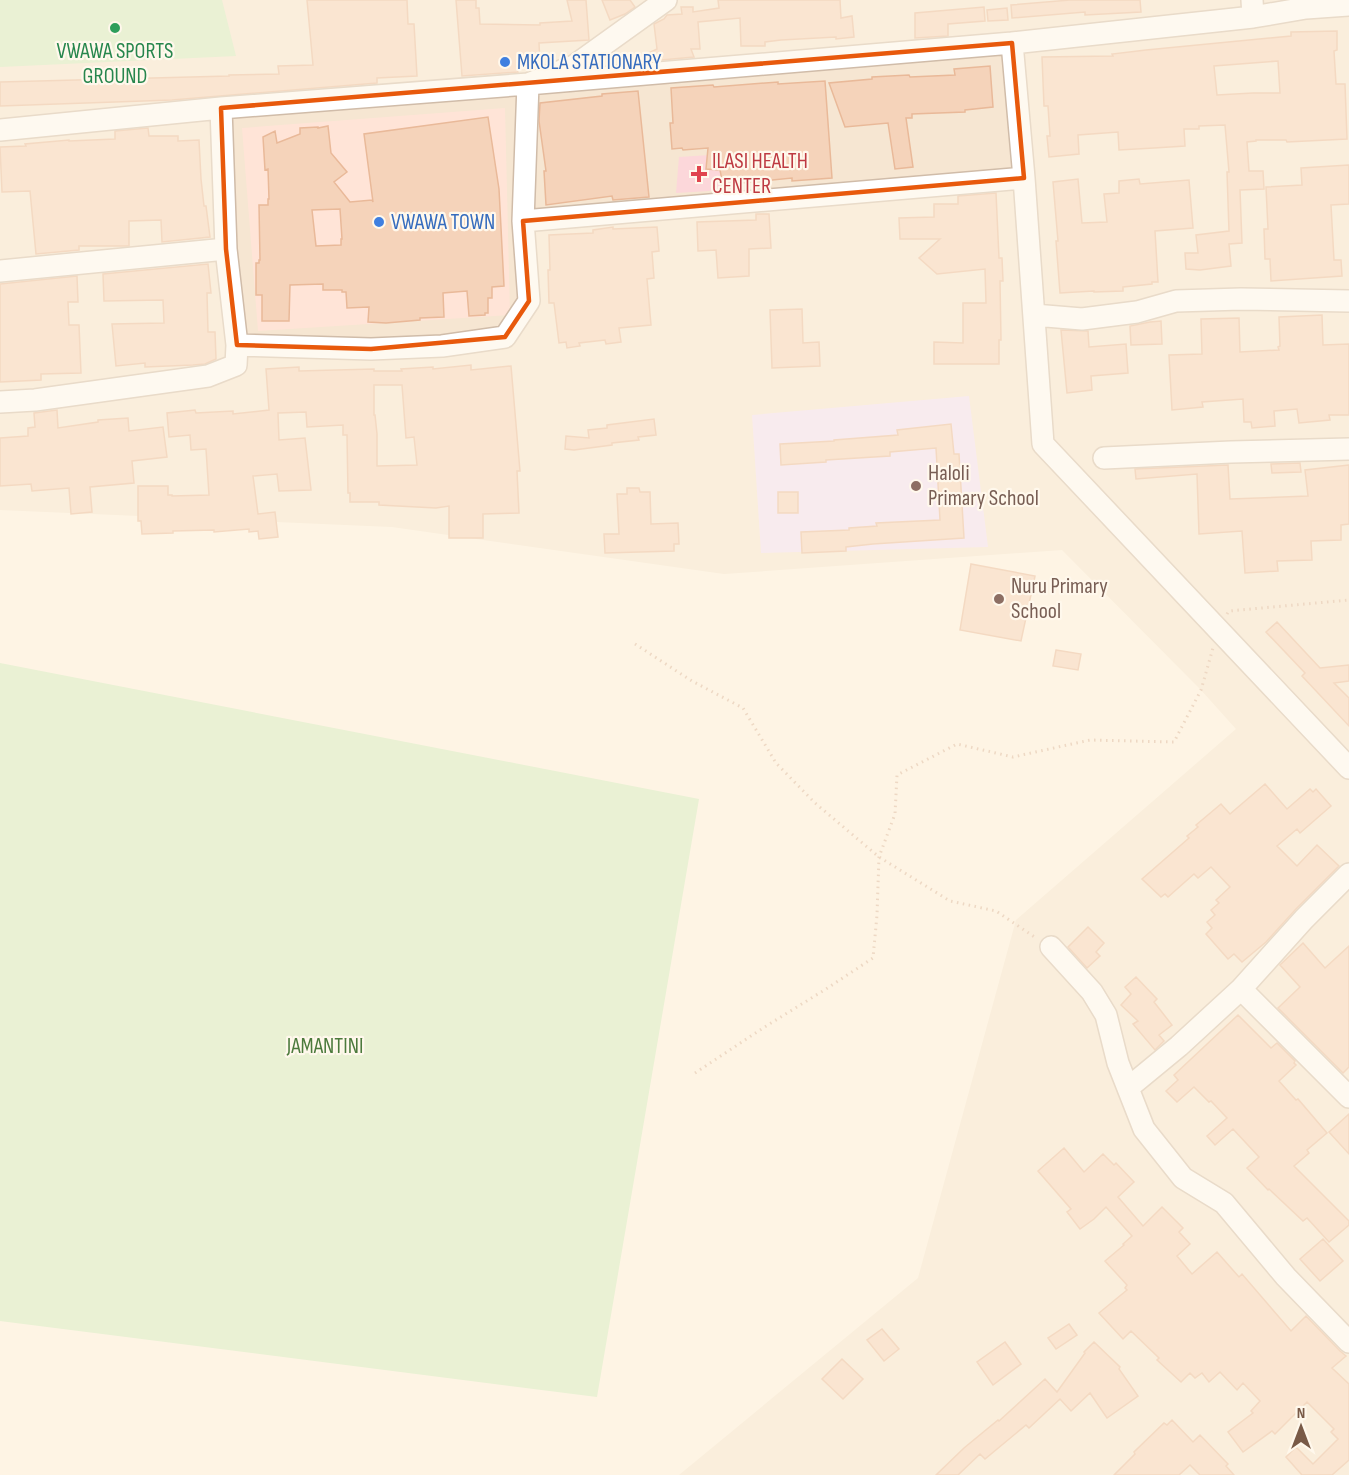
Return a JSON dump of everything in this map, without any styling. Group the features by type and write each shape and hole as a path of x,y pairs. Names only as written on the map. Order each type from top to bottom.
{"street":[{"path":"528,84 574,66 666,0"},
{"path":"0,130 221,108 1012,43 1252,9 1349,5"},
{"path":"1012,43 1043,444 1349,768"},
{"path":"237,345 370,349 442,346 505,337 529,302 523,221 528,84"},
{"path":"0,402 35,400 208,376 236,365 237,345 226,249 221,108"},
{"path":"523,221 1024,178"},
{"path":"0,271 226,249"},
{"path":"1034,315 1082,319 1137,312 1176,301 1241,299 1349,301"},
{"path":"1104,458 1349,449"},
{"path":"1128,1088 1179,1046 1241,989 1304,919 1349,874"},
{"path":"1051,947 1092,993 1106,1015 1118,1063 1144,1129 1183,1178 1224,1203 1286,1277 1349,1342"},
{"path":"1241,989 1349,1097"}],"path":[{"path":"695,1073 873,958 879,857 895,814 897,775 957,744 1013,757 1090,740 1174,742 1201,690 1218,629 1229,611 1349,600"},
{"path":"635,644 692,681 743,708 776,763 815,803 879,857 950,901 996,911 1051,947"}],"highlighted area":[{"path":"1012,43 1024,178 523,221 529,301 505,337 371,349 237,345 226,249 221,108"}],"shaded area":[{"path":"0,0 1349,0 1349,1475 679,1475 918,1278 1016,920 1236,729 1201,690 1062,550 724,574 392,527 0,510"},
{"name":"VWAWA TOWN","path":"505,108 510,315 258,331 242,128"},
{"name":"ILASI HEALTH CENTER","path":"740,153 742,189 676,193 679,157"},
{"path":"969,396 988,547 761,553 752,415"}],"green space":[{"name":"VWAWA SPORTS GROUND","path":"0,0 222,0 236,56 0,67"},
{"name":"JAMANTINI","path":"0,663 699,799 597,1397 0,1321"}],"building":[{"path":"307,0 407,0 408,24 414,24 417,76 377,78 377,83 172,100 0,106 0,82 279,74 278,66 313,65"},
{"path":"456,0 476,0 480,24 540,25 540,23 572,21 567,0 586,0 589,40 539,43 540,64 517,65 518,72 462,76"},
{"path":"602,0 630,0 635,7 610,20"},
{"path":"718,0 840,0 841,18 852,16 854,37 781,40 765,42 765,46 741,46 740,18 698,22 700,49 691,49 694,57 628,63 657,49 654,24 667,15 682,14 681,7 693,7 693,12 719,8"},
{"path":"1070,0 1140,0 1141,12 1085,15 1085,12 1012,18 1011,5"},
{"path":"984,7 985,21 948,24 948,36 915,38 915,13"},
{"path":"1007,8 1008,20 988,21 987,10"},
{"path":"1337,31 1337,50 1334,51 1336,84 1345,84 1347,139 1247,142 1249,171 1263,171 1264,189 1240,190 1242,243 1229,244 1231,266 1200,270 1186,269 1185,253 1198,253 1196,235 1229,231 1227,172 1229,172 1225,125 1184,129 1185,146 1119,150 1118,132 1078,135 1079,154 1049,157 1048,106 1044,106 1042,57 1113,56 1112,54 1146,50 1291,36 1291,32","holes":["1278,61 1280,93 1217,95 1214,66"]},
{"path":"990,66 993,107 965,110 965,112 912,114 912,118 906,118 913,167 895,169 888,123 845,127 829,83 872,79 872,77 955,75 954,69"},
{"path":"825,81 832,178 792,181 792,178 743,183 743,177 722,180 720,170 706,169 708,148 672,149 671,88"},
{"path":"638,91 649,197 613,200 612,196 546,205 544,171 546,171 539,121 540,103"},
{"name":"VWAWA TOWN","path":"488,117 499,189 504,286 492,287 492,298 488,298 488,313 469,316 467,291 443,293 444,317 386,323 368,322 369,307 347,308 346,292 342,290 323,290 323,284 290,285 289,321 262,321 262,295 256,295 256,263 260,260 259,205 268,205 269,199 268,169 265,170 263,137 275,131 277,143 300,134 300,128 328,126 331,153 347,172 334,182 350,202 372,200 373,202 364,134","holes":["340,209 341,245 316,246 312,210"]},
{"path":"148,128 149,136 178,136 178,141 199,140 204,206 206,206 210,237 162,242 161,220 129,221 129,246 79,246 79,250 36,254 30,191 2,192 0,147 69,140 115,139 115,131"},
{"path":"1349,165 1349,204 1331,205 1334,260 1341,260 1342,276 1271,281 1270,259 1265,259 1264,229 1268,229 1266,187 1302,185 1301,168"},
{"path":"1078,179 1082,223 1107,222 1104,194 1119,193 1119,181 1139,179 1140,184 1189,180 1193,228 1155,231 1158,282 1123,287 1123,291 1060,293 1053,182"},
{"path":"996,193 999,258 1002,258 1003,281 1000,281 999,364 934,364 934,342 963,343 963,303 986,303 985,269 937,274 919,258 940,239 900,239 899,218 934,217 934,204 958,204 958,196"},
{"path":"756,214 769,214 771,248 749,249 749,276 718,278 716,250 698,251 697,222 756,220"},
{"path":"613,227 613,229 657,227 659,251 652,252 654,278 647,279 651,325 619,328 621,342 606,344 605,340 579,343 580,346 567,348 566,342 559,343 554,303 549,303 549,235 593,233 593,230"},
{"path":"208,264 211,293 207,293 208,332 215,332 216,359 205,364 193,365 145,367 145,363 116,366 112,324 164,323 163,300 104,301 103,274"},
{"path":"77,276 78,302 68,302 69,325 79,325 81,373 41,374 41,380 0,382 0,284"},
{"path":"802,309 803,343 819,342 820,366 772,368 770,310"},
{"path":"1322,315 1323,345 1349,344 1349,415 1329,415 1330,420 1299,423 1297,409 1274,411 1275,426 1252,428 1251,422 1244,422 1243,399 1202,402 1203,407 1172,410 1169,355 1202,354 1201,319 1239,318 1240,352 1279,350 1279,317"},
{"path":"1161,321 1162,344 1131,345 1130,326"},
{"path":"1061,330 1088,331 1089,347 1126,344 1128,373 1091,376 1092,390 1067,393"},
{"path":"471,365 471,370 511,366 520,471 517,471 519,513 483,514 483,538 449,538 449,506 436,508 379,505 379,502 350,502 347,435 343,435 343,425 307,427 306,412 278,413 279,440 305,438 311,490 279,491 277,474 253,476 258,514 275,512 278,537 259,539 258,531 249,532 249,529 142,534 141,521 138,521 138,486 168,486 168,495 172,496 209,495 206,449 191,450 190,435 169,437 167,413 195,410 196,413 233,411 233,414 269,410 266,369 299,367 299,371 374,369 374,371 402,371 401,369 433,367 433,369","holes":["374,385 402,385 406,438 414,437 417,465 377,466"]},
{"path":"57,410 58,428 98,422 98,420 128,418 129,431 163,427 167,457 132,461 134,483 90,487 92,512 71,514 69,488 32,491 31,484 0,486 0,438 28,436 28,428 35,427 34,413"},
{"path":"654,419 656,435 638,437 639,440 612,443 612,445 565,449 566,436 589,438 588,430 607,428 607,425"},
{"path":"951,424 954,454 959,454 964,538 873,544 846,547 846,551 802,553 801,532 849,530 849,528 877,526 876,523 940,520 936,448 890,452 890,456 781,465 780,444 898,435 897,430"},
{"path":"1300,463 1301,472 1272,473 1271,464"},
{"path":"1228,465 1230,499 1308,496 1305,470 1349,465 1349,524 1341,525 1341,540 1311,541 1312,560 1277,561 1278,571 1245,573 1242,531 1199,534 1197,474 1136,479 1135,469"},
{"path":"627,488 639,488 640,492 650,492 651,524 678,523 679,544 674,544 674,551 605,553 604,534 619,534 617,494 627,494"},
{"path":"778,492 798,492 798,513 778,513"},
{"path":"971,564 1035,576 1021,641 960,630"},
{"path":"1277,622 1320,668 1349,665 1349,681 1334,683 1349,698 1349,726 1302,676 1305,673 1266,632"},
{"path":"1056,650 1081,654 1078,670 1053,666"},
{"path":"1265,784 1287,809 1310,789 1313,792 1316,789 1331,806 1300,833 1297,829 1277,846 1297,866 1317,845 1339,866 1266,942 1242,962 1234,954 1228,959 1206,934 1212,928 1207,922 1215,915 1211,910 1219,903 1216,900 1230,887 1211,867 1198,878 1194,874 1168,897 1165,894 1161,897 1142,879 1189,838 1187,836 1198,827 1196,825 1221,804 1230,814"},
{"path":"1088,927 1104,943 1096,952 1100,956 1087,968 1068,947"},
{"path":"1303,943 1325,968 1349,946 1349,1067 1343,1073 1278,1008 1300,987 1280,965"},
{"path":"1136,977 1157,999 1154,1002 1172,1025 1159,1035 1164,1041 1155,1050 1133,1024 1138,1021 1121,1005 1131,994 1125,987"},
{"path":"1238,1015 1271,1048 1277,1043 1295,1061 1296,1065 1279,1081 1327,1133 1307,1150 1309,1153 1294,1166 1349,1221 1349,1225 1329,1242 1307,1218 1303,1221 1247,1168 1259,1157 1233,1129 1215,1145 1207,1136 1227,1118 1211,1101 1209,1102 1194,1087 1177,1102 1166,1091 1178,1080 1174,1075"},
{"path":"1349,1114 1349,1154 1329,1132"},
{"path":"1064,1148 1084,1172 1103,1154 1114,1165 1116,1163 1134,1182 1118,1197 1143,1226 1162,1207 1183,1228 1179,1232 1190,1244 1177,1256 1192,1274 1217,1252 1239,1277 1242,1274 1291,1331 1306,1316 1346,1356 1332,1368 1349,1384 1349,1460 1332,1475 1302,1475 1286,1457 1296,1447 1313,1464 1338,1439 1331,1432 1334,1429 1307,1402 1275,1434 1272,1431 1243,1452 1228,1432 1253,1413 1251,1411 1260,1401 1243,1383 1237,1390 1220,1372 1209,1382 1202,1373 1195,1378 1190,1373 1181,1382 1131,1331 1123,1339 1099,1313 1127,1290 1125,1288 1127,1285 1105,1261 1132,1236 1106,1207 1080,1229 1067,1212 1071,1209 1038,1171"},
{"path":"1323,1239 1343,1261 1320,1281 1300,1259"},
{"path":"1069,1324 1077,1335 1056,1349 1048,1338"},
{"path":"882,1329 899,1349 884,1361 867,1340"},
{"path":"1005,1342 1021,1364 993,1385 977,1362"},
{"path":"1094,1342 1120,1367 1119,1369 1138,1396 1107,1418 1090,1393 1071,1411 1060,1399 1029,1428 1026,1425 985,1459 980,1454 958,1475 936,1475 1045,1379 1057,1392 1084,1352"},
{"path":"842,1359 863,1379 843,1399 822,1379"},
{"path":"1172,1420 1193,1442 1200,1435 1228,1464 1226,1466 1234,1475 1200,1475 1190,1465 1179,1475 1114,1475 1164,1423 1167,1425"}],"place":[{"name":"VWAWA SPORTS GROUND","path":"115,28"},
{"name":"MKOLA STATIONARY","path":"505,62"},
{"name":"ILASI HEALTH CENTER","path":"699,174"},
{"name":"VWAWA TOWN","path":"379,222"},
{"name":"Haloli Primary School","path":"916,486"},
{"name":"Nuru Primary School","path":"999,599"}]}
